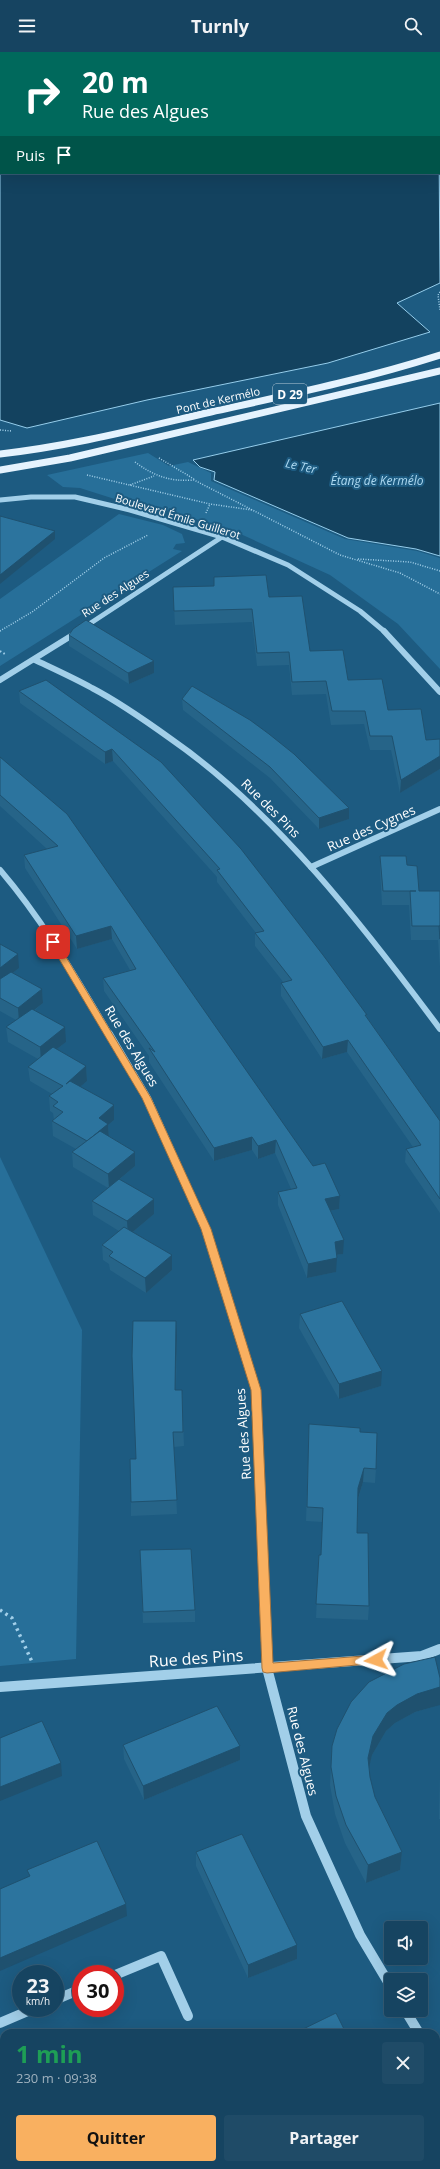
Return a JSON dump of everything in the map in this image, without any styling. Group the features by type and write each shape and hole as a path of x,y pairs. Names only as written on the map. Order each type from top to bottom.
{"main road":[{"name":"Pont de Kermélo","path":"0,454 72,443 139,428 376,374 440,355"},
{"name":"Pont de Kermélo","path":"0,470 70,458 440,371"}],"street":[{"name":"Boulevard Émile Guillerot","path":"0,500 31,496 75,498 130,510 222,537 288,565 360,611 390,636 440,692"},
{"name":"Rue des Algues","path":"0,680 35,660 222,537"},
{"name":"Rue des Pins","path":"35,660 92,688 172,739 236,791 311,867 411,990 440,1029"},
{"name":"Rue des Cygnes","path":"311,867 440,809"},
{"name":"Rue des Algues","path":"0,870 13,885 61,953 147,1098 206,1229 256,1390 267,1668 306,1816 360,1935 384,1975"},
{"name":"Rue des Pins","path":"0,1687 422,1656 440,1649"},
{"path":"124,1971 161,1956 188,2016"},
{"path":"0,2023 14,2017"},
{"path":"409,2017 417,2029"}],"path":[{"path":"440,292 438,294 440,310"},
{"path":"154,455 194,480 255,510 304,537 352,559 400,573 440,594"},
{"path":"133,461 154,476 175,482 194,480"},
{"path":"87,475 210,504 255,510"},
{"path":"130,485 154,476"},
{"path":"0,631 36,610 106,558 136,539 180,525"},
{"path":"352,559 400,561 418,564 440,571"},
{"path":"0,1610 12,1618 43,1684"}],"shaded area":[{"path":"148,453 169,466 188,462 211,473 211,481 345,539 417,551 440,558 440,669 398,624 330,575 234,531 170,511 121,501 80,488 63,487 47,475"},
{"path":"119,514 163,525 182,534 185,543 176,544 173,549 182,551 0,666 0,599"},
{"path":"0,1157 82,1330 76,1659 0,1666"}],"water":[{"path":"0,174 439,174 440,283 397,303 430,332 328,363 147,400 27,428 0,420"},
{"name":"Étang de Kermélo","path":"440,403 440,556 416,549 348,538 214,480 215,472 200,467 193,460"}],"building":[{"path":"0,516 55,531 0,575"},
{"path":"266,575 269,597 302,596 310,651 343,650 348,680 382,679 388,710 421,709 426,740 440,739 440,756 401,780 392,736 370,736 365,711 332,711 326,681 292,682 289,652 257,653 252,609 174,611 173,587 214,586 214,577"},
{"path":"86,620 154,661 128,673 69,635 73,629"},
{"path":"46,680 161,762 241,849 323,955 367,1015 365,1015 440,1121 440,1199 406,1149 421,1145 348,1040 323,1047 281,983 292,980 255,933 264,931 217,870 220,869 112,749 105,752 19,691"},
{"path":"192,686 250,720 269,734 294,754 349,808 319,818 270,767 182,699"},
{"path":"0,757 67,814 313,1166 325,1163 340,1196 325,1199 344,1240 335,1242 337,1258 308,1264 278,1192 297,1188 276,1140 258,1146 252,1137 214,1148 149,1048 155,1052 103,978 136,969 111,926 76,936 24,855 58,846 0,795"},
{"path":"380,856 406,856 407,865 417,866 419,891 440,891 440,926 412,926 410,891 383,891"},
{"path":"0,944 18,954 0,968"},
{"path":"11,972 42,989 18,1008 0,998 0,979"},
{"path":"32,1009 65,1027 40,1047 6,1027"},
{"path":"53,1047 86,1066 66,1084 70,1081 114,1105 99,1118 108,1124 87,1141 52,1121 63,1112 53,1106 58,1102 49,1096 63,1086 28,1067"},
{"path":"100,1131 135,1152 108,1174 72,1152"},
{"path":"119,1179 154,1199 127,1221 92,1201"},
{"path":"124,1227 172,1255 145,1278 109,1256 113,1252 102,1245"},
{"path":"342,1301 382,1371 339,1384 300,1314"},
{"path":"133,1321 176,1321 175,1390 182,1390 183,1432 173,1432 177,1500 131,1502 130,1459 136,1459 132,1356"},
{"path":"309,1424 360,1428 360,1432 377,1433 376,1469 364,1468 358,1488 357,1533 368,1533 369,1606 316,1604 319,1555 321,1555 323,1508 307,1507"},
{"path":"191,1549 195,1610 143,1612 140,1550"},
{"path":"435,1657 440,1678 440,1687 417,1694 397,1705 387,1713 373,1736 368,1758 370,1777 375,1797 402,1852 368,1865 346,1825 336,1796 331,1767 332,1746 337,1729 351,1702 369,1682 404,1664"},
{"path":"217,1706 240,1746 143,1786 123,1745"},
{"path":"42,1721 61,1763 0,1787 0,1738"},
{"path":"242,1834 297,1945 248,1965 196,1852"},
{"path":"97,1841 126,1904 0,1958 0,1889 30,1876 27,1870"},
{"path":"336,2013 344,2029 303,2029"}],"route":[{"path":"53,942 147,1098 206,1229 256,1390 265,1574 267,1668 376,1660"}],"water label":[{"name":"Le Ter","path":"301,466"}]}
